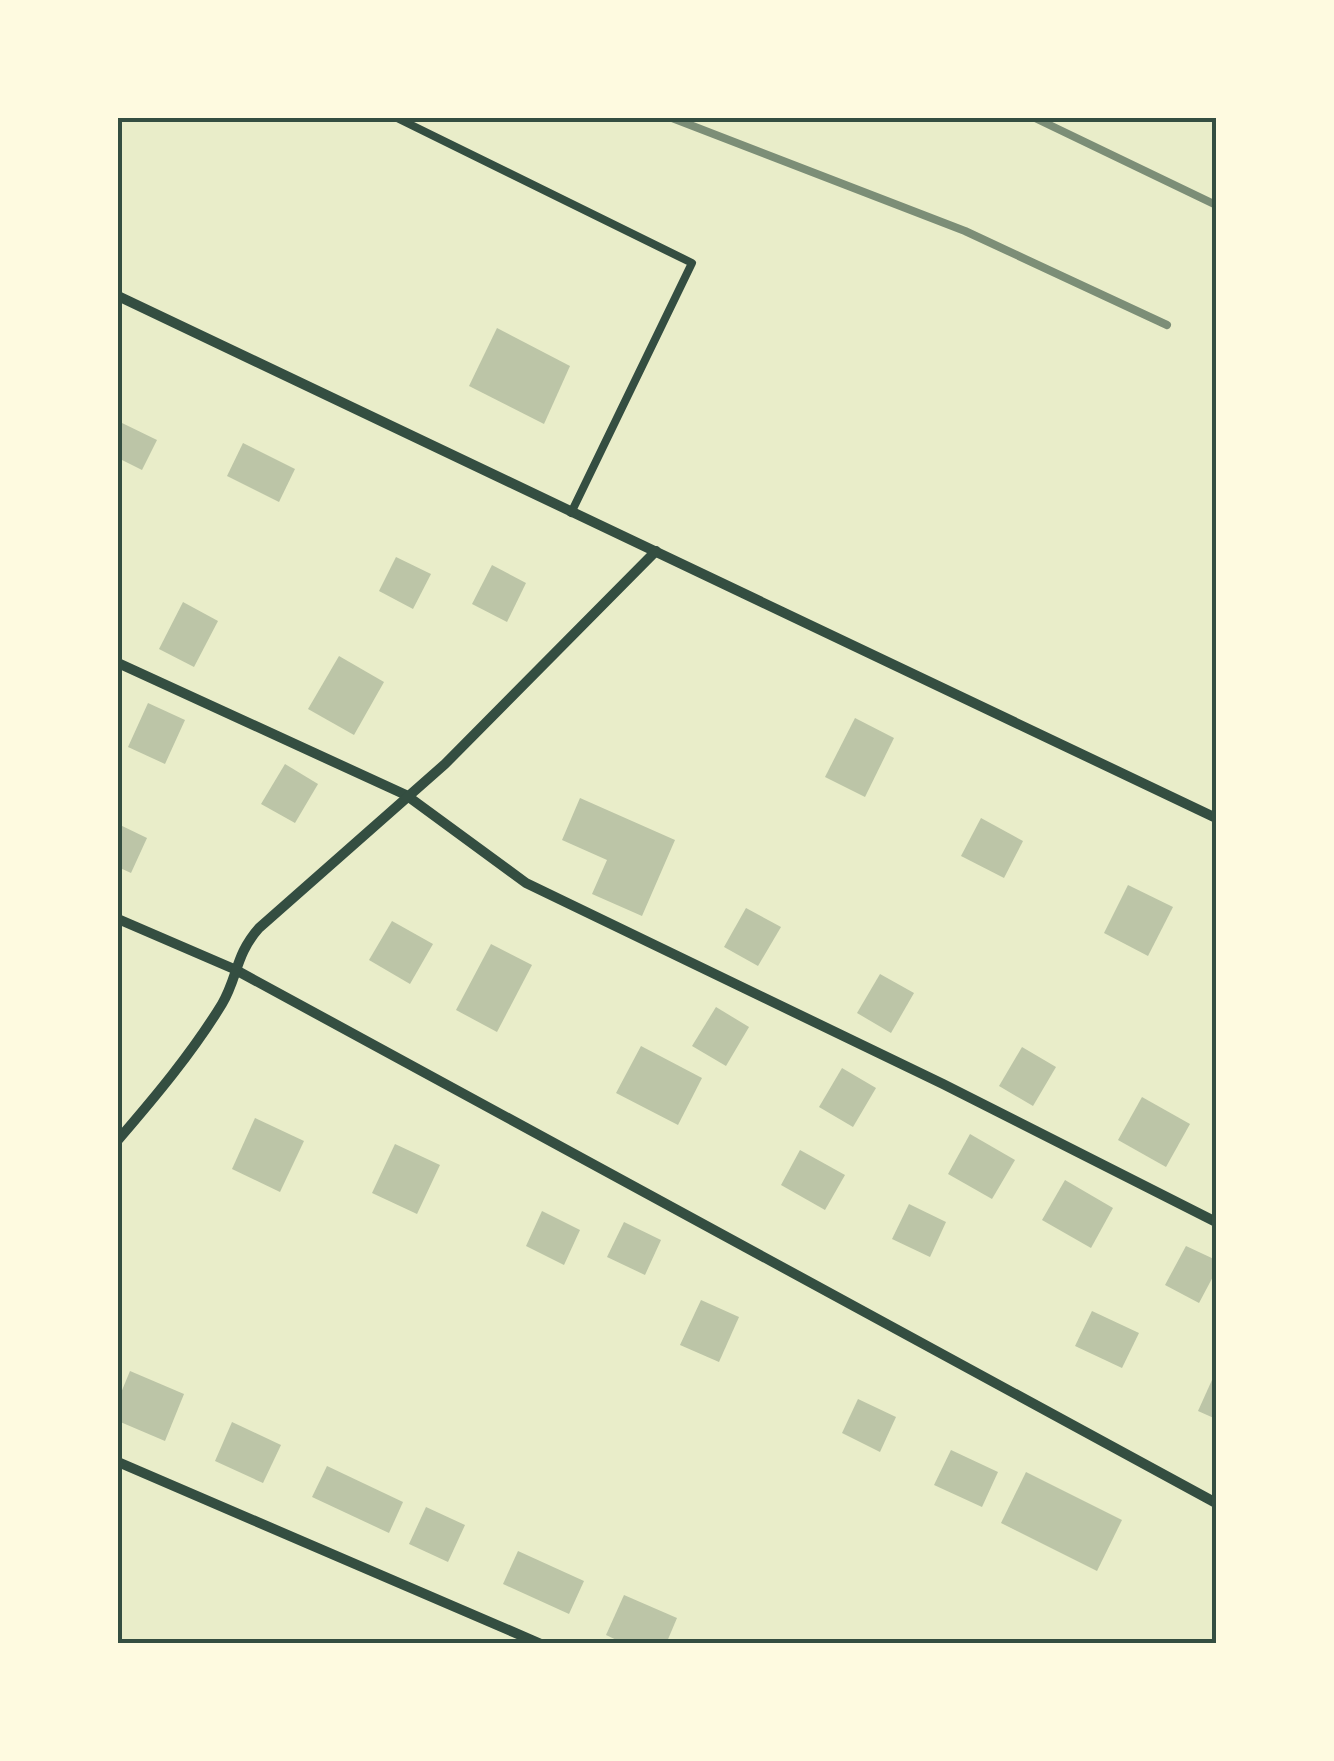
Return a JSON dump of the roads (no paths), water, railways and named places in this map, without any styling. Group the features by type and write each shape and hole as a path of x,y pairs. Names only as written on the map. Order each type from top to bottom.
{"street":[{"path":"118,296 1216,818"},
{"path":"118,1140 159,1092 220,1008 244,945 259,928 444,764 656,551"},
{"path":"118,663 406,795 526,883 943,1084 1216,1222"},
{"path":"118,919 234,968 1216,1503"},
{"path":"118,1462 541,1644"}],"lane":[{"path":"398,118 692,263 571,512"}],"railway":[{"path":"672,118 965,231 1167,325"},
{"path":"1035,118 1216,205"}]}
